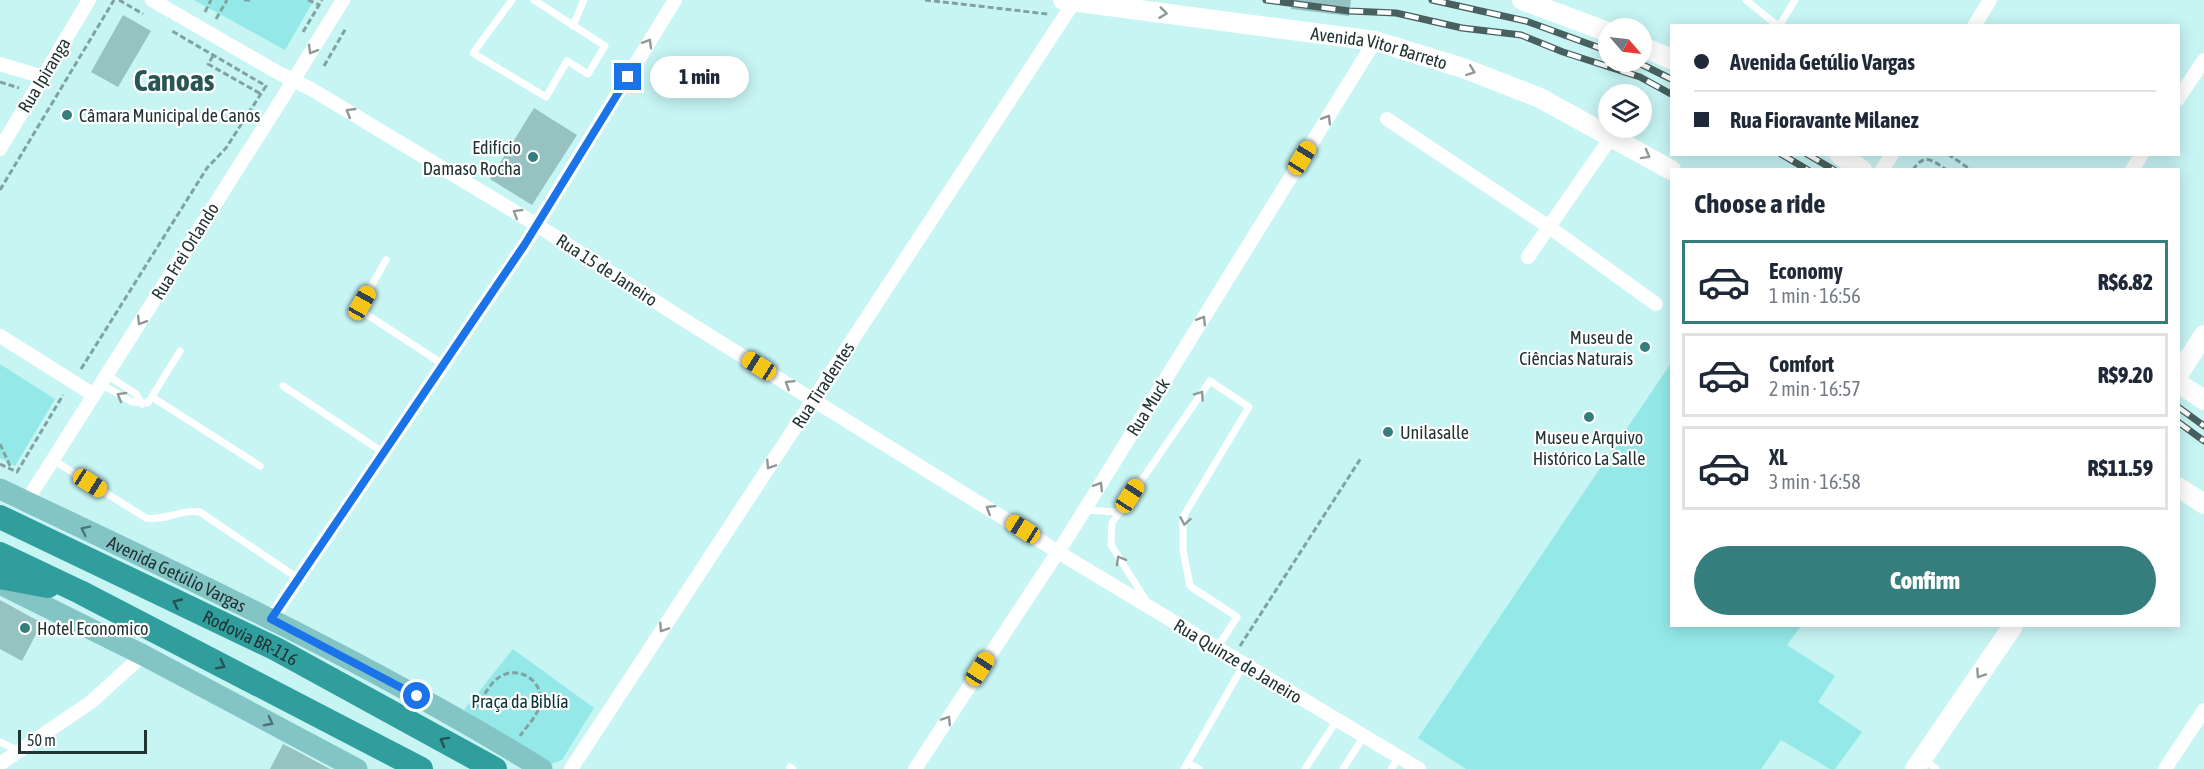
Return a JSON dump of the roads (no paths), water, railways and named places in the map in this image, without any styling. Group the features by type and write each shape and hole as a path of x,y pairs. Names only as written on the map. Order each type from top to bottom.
{"highway":[{"name":"Rodovia BR-116","path":"0,517 276,649 495,769"},
{"name":"Rodovia BR-116","path":"0,554 80,592 421,769"},
{"path":"0,577 80,592"}],"main road":[{"path":"1522,0 1598,28"},
{"name":"Avenida Vitor Barreto","path":"1067,6 1375,41 1463,68 1540,98 1598,129"},
{"path":"1652,51 1670,59"},
{"name":"Avenida Vitor Barreto","path":"1615,138 1670,169"},
{"path":"1842,156 1859,168"},
{"path":"2180,372 2204,335"},
{"path":"2180,384 2202,395"},
{"path":"2180,488 2204,504"},
{"name":"Avenida Getúlio Vargas","path":"0,489 271,619 385,678 542,769"},
{"path":"0,584 143,655 357,769"},
{"path":"1924,765 2012,627"}],"street":[{"name":"Rua Ipiranga","path":"0,149 89,0"},
{"name":"Rua 15 de Janeiro","path":"152,0 275,72 294,80 537,225 678,316 1057,551"},
{"name":"Rua Frei Orlando","path":"26,502 343,0"},
{"path":"271,619 537,225 675,0"},
{"path":"1975,24 1990,0"},
{"name":"Rua Tiradentes","path":"571,769 814,399 1067,6"},
{"name":"Rua Muck","path":"915,769 1084,510 1375,41"},
{"path":"2180,96 2204,60"},
{"path":"0,64 43,77"},
{"path":"1387,119 1549,227 1656,304"},
{"path":"1528,257 1611,138"},
{"path":"0,336 100,385"},
{"name":"Rua Quinze de Janeiro","path":"1057,551 1364,736 1395,763 1419,769"},
{"path":"0,764 91,702 143,655"},
{"path":"2165,769 2204,710"}],"lane":[{"path":"512,0 473,53 546,97 567,61 588,74 605,46 534,0"},
{"path":"573,26 584,0"},
{"path":"1746,0 1776,24"},
{"path":"1780,24 1795,0"},
{"path":"386,260 362,303 363,312 444,365"},
{"path":"100,385 132,402 147,403 180,351"},
{"path":"1152,609 1111,544 1112,523 1210,381 1249,407 1183,517 1183,550 1190,586 1237,617 1218,648"},
{"path":"100,385 136,394 142,404"},
{"path":"284,386 384,453"},
{"path":"152,397 260,466"},
{"path":"53,460 146,518 159,520 187,510 200,512 298,579"},
{"path":"1084,510 1119,512"},
{"path":"1199,769 1186,766 1238,661"},
{"path":"1305,769 1337,720"},
{"path":"1343,769 1364,736"},
{"path":"0,742 19,752"}],"railway":[{"path":"1266,0 1349,11 1396,13 1462,28 1521,35 1563,52 1640,77 1670,93"},
{"path":"1432,0 1526,21 1598,47"},
{"path":"1652,70 1670,78"},
{"path":"1784,156 1805,168"},
{"path":"1810,156 1831,168"},
{"path":"2180,408 2204,426"},
{"path":"2180,423 2204,441"}],"place":[{"name":"Câmara Municipal de Canos","path":"67,115"},
{"name":"Edifício Damaso Rocha","path":"533,157"},
{"name":"Museu de Ciências Naturais","path":"1645,347"},
{"name":"Museu e Arquivo Histórico La Salle","path":"1589,417"},
{"name":"Unilasalle","path":"1388,432"},
{"name":"Hotel Economico","path":"25,628"}],"district":[{"name":"Canoas","path":"174,80"}],"park label":[{"name":"Praça da Biblía","path":"520,701"}]}
